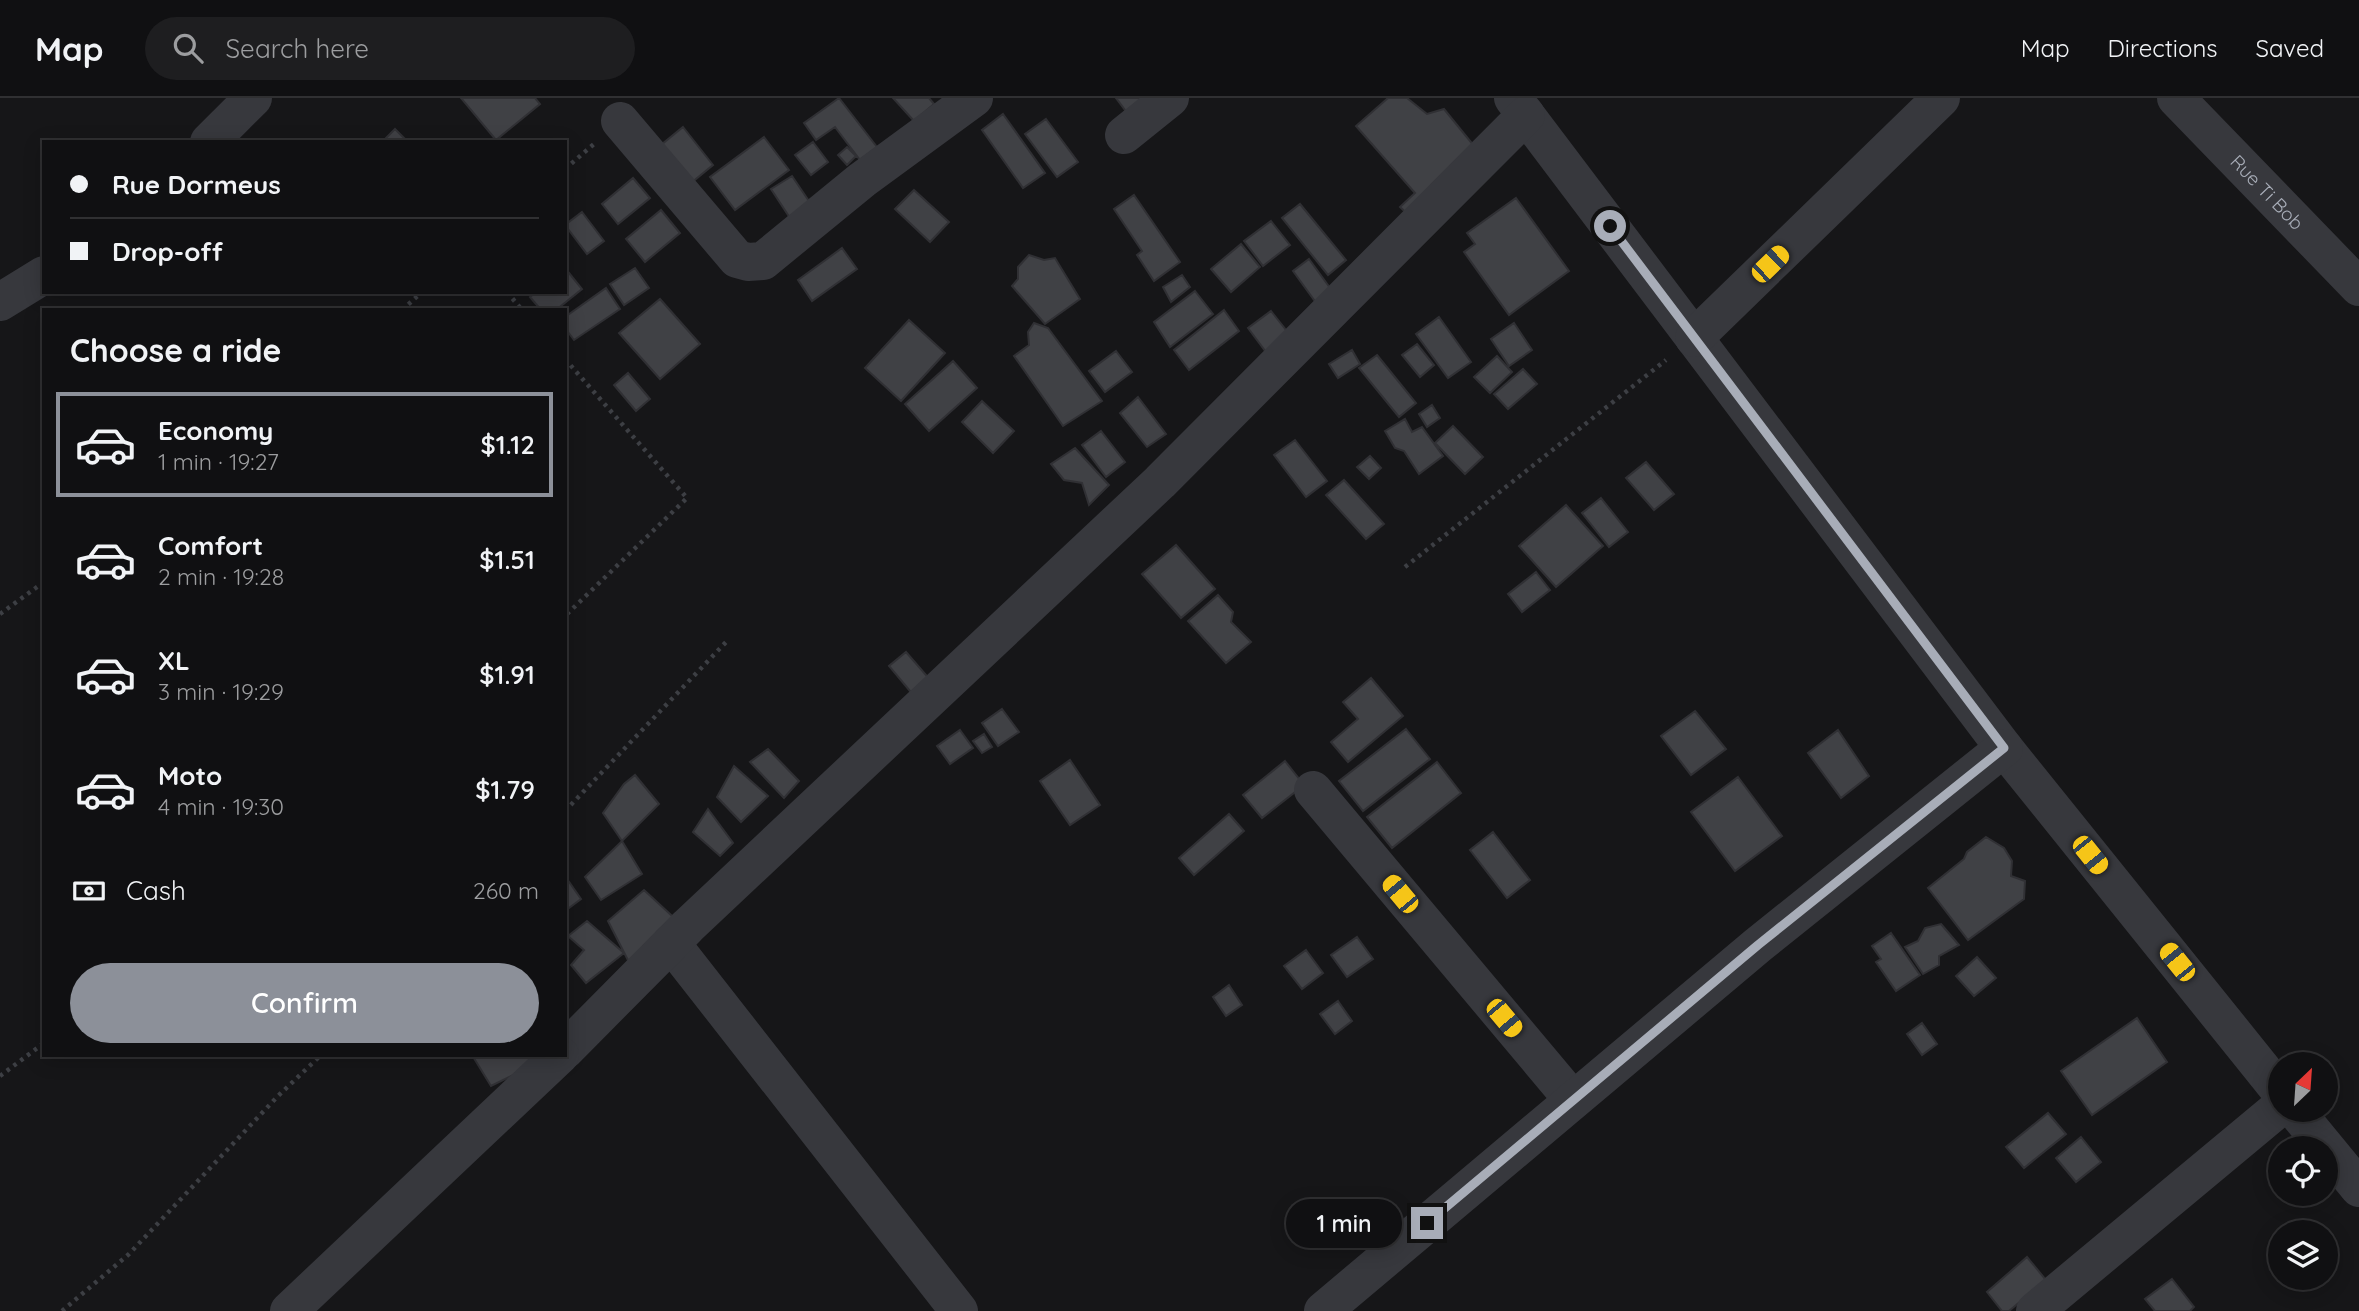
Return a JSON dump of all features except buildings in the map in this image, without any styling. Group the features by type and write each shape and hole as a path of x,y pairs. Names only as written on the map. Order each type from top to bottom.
{"street":[{"path":"211,140 253,98"},
{"path":"620,121 737,259 748,262 762,261 862,180 974,98"},
{"path":"1124,135 1170,98"},
{"path":"1694,338 1941,98"},
{"name":"Rue Ti Bob","path":"2176,98 2359,287"},
{"path":"567,1048 671,943 1160,482 1520,106 2004,748 2268,1076"},
{"path":"0,302 42,276"},
{"path":"1323,1311 1758,945 2004,748"},
{"path":"1313,790 1573,1100"},
{"path":"671,943 959,1311"},
{"path":"289,1311 558,1057"},
{"path":"2035,1311 2268,1117"},
{"path":"2305,1122 2359,1188"}],"path":[{"path":"404,308 420,294"},
{"path":"509,294 520,308"},
{"path":"1405,567 1694,338"},
{"path":"567,361 687,498 567,614"},
{"path":"0,614 42,583"},
{"path":"567,809 728,640"},
{"path":"0,1076 42,1044"},
{"path":"62,1311 129,1254 278,1096 319,1057"}],"route":[{"path":"1427,1223 1758,945 2004,748 1610,226"}]}
